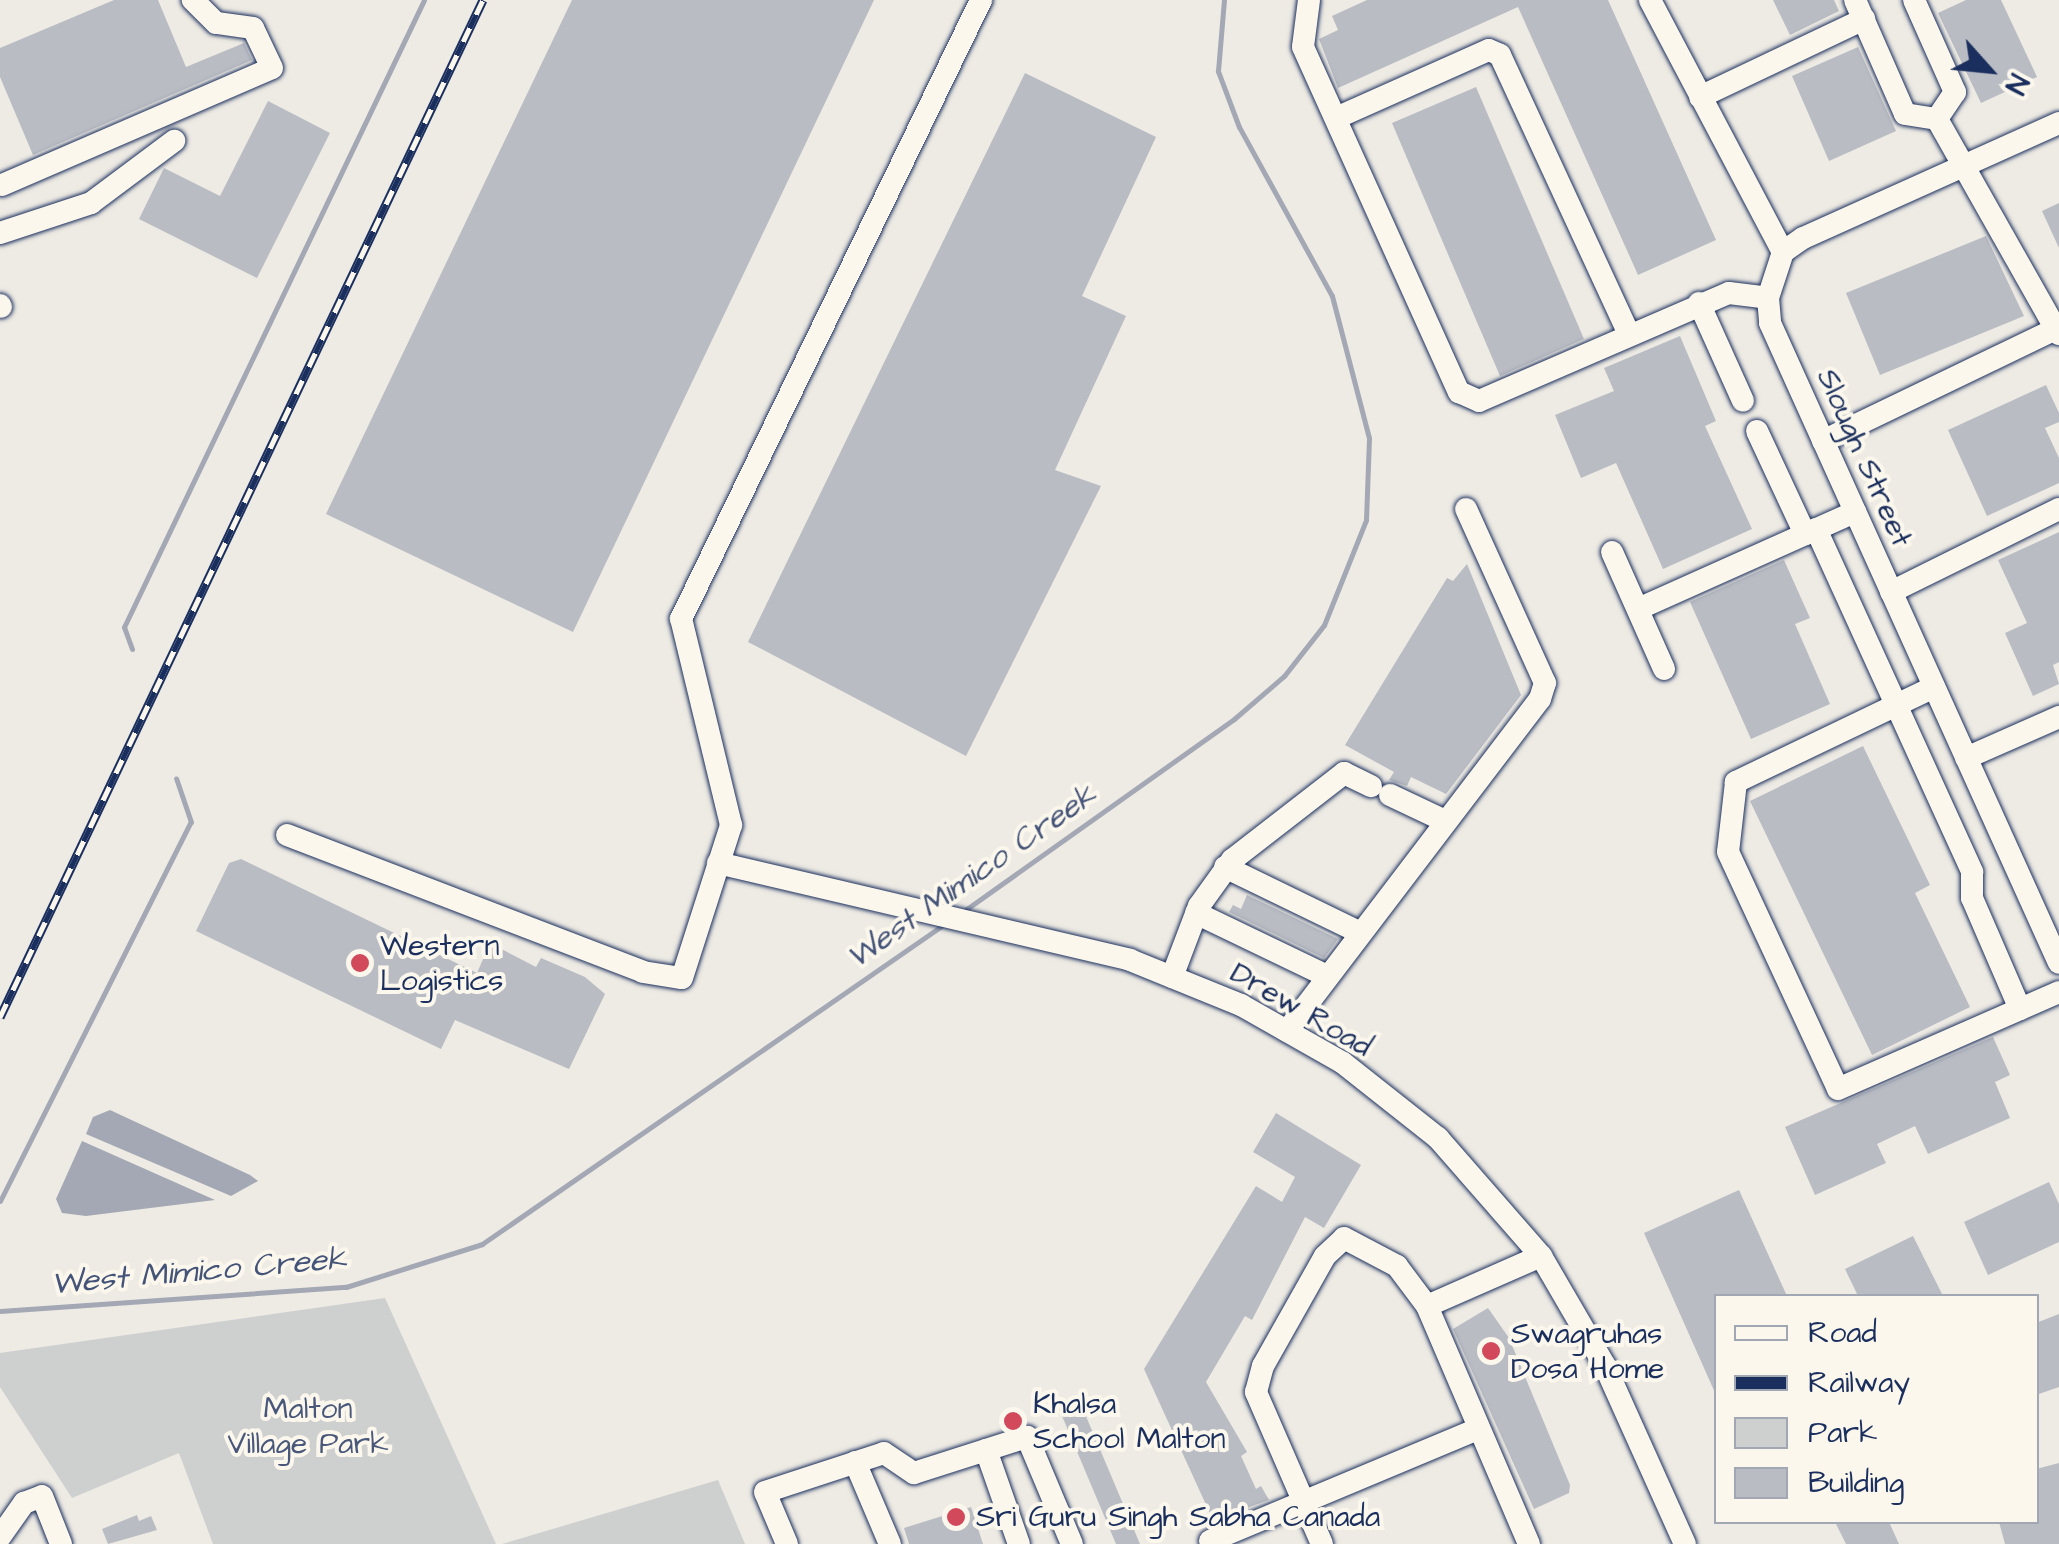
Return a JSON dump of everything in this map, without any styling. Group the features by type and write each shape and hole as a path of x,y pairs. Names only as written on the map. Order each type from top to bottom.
{"street":[{"path":"1,183 272,68 254,28 216,22 193,0"},
{"path":"287,835 643,972 682,978 731,824 682,619 981,0"},
{"path":"1309,0 1303,46 1459,392 1479,401 1699,302 1730,293 1768,298 1783,252 1650,0"},
{"path":"1914,0 1955,92 1938,119"},
{"path":"1700,98 1860,10 1905,114 1938,119"},
{"path":"1336,118 1489,50 1500,55 1628,332"},
{"path":"1823,441 2058,332 1984,196 1960,168 1938,119"},
{"path":"1783,252 2059,123"},
{"path":"0,232 91,204 174,141"},
{"name":"Slough Street","path":"1768,298 1770,322 2059,963"},
{"path":"1699,302 1742,401"},
{"path":"1757,431 1896,704 1972,872 1972,898 2020,1009"},
{"path":"1287,1031 1540,699 1545,684 1466,508"},
{"path":"1891,592 2059,509"},
{"path":"1638,610 1855,512"},
{"path":"1612,552 1664,670"},
{"path":"1934,687 1736,782 1728,852 1838,1089 2059,992"},
{"path":"1966,758 2059,718"},
{"path":"1172,977 1196,914 1225,868 1344,773 1445,821"},
{"path":"1972,872 2010,854"},
{"name":"Drew Road","path":"718,863 906,910 1033,936 1172,977 1287,1031 1342,1062 1438,1138 1540,1256 1606,1366 1681,1543"},
{"path":"1225,868 1359,932"},
{"path":"1196,914 1326,976"},
{"path":"1322,1544 1256,1392 1263,1366 1325,1256 1344,1238 1398,1266 1427,1306 1476,1430 1529,1544"},
{"path":"1427,1306 1540,1256"},
{"path":"1210,1542 1476,1430"},
{"path":"786,1544 764,1492 884,1453 914,1473 1028,1437 1072,1544"},
{"path":"986,1450 1019,1544"},
{"path":"855,1462 890,1544"},
{"path":"0,1537 24,1503 42,1496 62,1544"}],"green space":[{"name":"Malton Village Park","path":"385,1298 496,1544 213,1544 179,1453 72,1498 0,1387 0,1353"},
{"path":"718,1480 745,1544 502,1544"}],"shaded area":[{"path":"110,1110 258,1181 231,1196 86,1134 93,1117"},
{"path":"82,1141 215,1200 86,1216 62,1213 56,1199"}],"building":[{"path":"114,0 158,0 186,67 244,43 252,60 33,155 0,77 0,48"},
{"path":"572,0 874,0 573,632 326,514"},
{"path":"1367,0 1608,0 1716,240 1638,275 1518,7 1338,88 1319,39 1338,30 1332,16"},
{"path":"1773,0 1834,0 1839,11 1790,35"},
{"path":"1966,0 2001,0 2037,77 1981,103 1938,13"},
{"path":"1858,47 1896,131 1829,161 1792,76"},
{"path":"1025,73 1156,137 1082,296 1126,316 1055,470 1101,486 966,756 748,642"},
{"path":"1476,87 1584,339 1500,376 1392,123"},
{"path":"268,101 330,133 257,278 139,219 164,168 220,196"},
{"path":"2059,203 2059,248 2042,211"},
{"path":"1986,236 2024,316 1880,375 1846,293"},
{"path":"1680,336 1716,421 1705,426 1752,529 1663,569 1616,463 1581,478 1555,415 1614,391 1604,368"},
{"path":"2046,385 2059,413 2059,422 2045,428 2059,458 2059,483 1987,516 1948,430"},
{"path":"2059,532 2059,662 2053,665 2059,684 2033,696 2005,633 2027,623 1998,560"},
{"path":"1784,560 1810,618 1795,624 1830,704 1751,739 1690,602"},
{"path":"1467,564 1521,695 1446,794 1411,777 1407,786 1389,780 1394,772 1345,745 1447,578 1453,581"},
{"path":"1863,746 1930,885 1915,893 1970,1007 1872,1055 1750,801"},
{"name":"Western Logistics","path":"241,859 477,973 490,943 536,967 541,958 585,977 605,994 569,1069 455,1020 441,1049 196,931 229,863"},
{"path":"1247,895 1338,939 1324,958 1229,912 1233,905 1241,909"},
{"path":"1993,1037 2010,1075 1995,1082 2010,1118 1928,1154 1915,1126 1877,1144 1886,1163 1815,1195 1785,1127"},
{"path":"1276,1113 1361,1165 1324,1228 1305,1217 1252,1320 1245,1316 1206,1382 1247,1452 1241,1456 1256,1489 1261,1486 1269,1500 1213,1520 1144,1369 1256,1186 1282,1202 1295,1177 1253,1152"},
{"path":"2049,1182 2059,1204 2059,1242 1988,1275 1964,1222"},
{"path":"1739,1190 1786,1294 1714,1294 1714,1390 1644,1233"},
{"path":"1913,1236 1942,1294 1857,1294 1845,1269"},
{"path":"1488,1308 1509,1338 1570,1485 1569,1493 1534,1509 1453,1329"},
{"path":"2059,1314 2059,1387 2039,1394 2039,1322"},
{"path":"1077,1395 1140,1544 1116,1544 1057,1404"},
{"path":"2059,1463 2059,1544 2005,1544 2000,1524 2039,1524 2039,1468"},
{"name":"Sri Guru Singh Sabha Canada","path":"971,1507 983,1544 909,1544 904,1528"},
{"path":"137,1515 139,1521 151,1516 157,1530 108,1544 102,1529"},
{"path":"1836,1524 1890,1524 1899,1544 1846,1544"}],"waterway":[{"path":"132,649 124,627 424,0"},
{"name":"West Mimico Creek","path":"961,913 1234,719 1284,676 1324,625 1366,520 1369,438 1332,296 1239,127 1218,71 1224,0"},
{"path":"0,1201 191,822 176,778"},
{"name":"West Mimico Creek","path":"0,1311 346,1287 482,1244 943,925"}],"railway":[{"path":"0,1017 483,0"}],"place":[{"name":"Western Logistics","path":"360,963"},
{"name":"Swagruhas Dosa Home","path":"1491,1351"},
{"name":"Khalsa School Malton","path":"1013,1421"},
{"name":"Sri Guru Singh Sabha Canada","path":"956,1517"}]}
